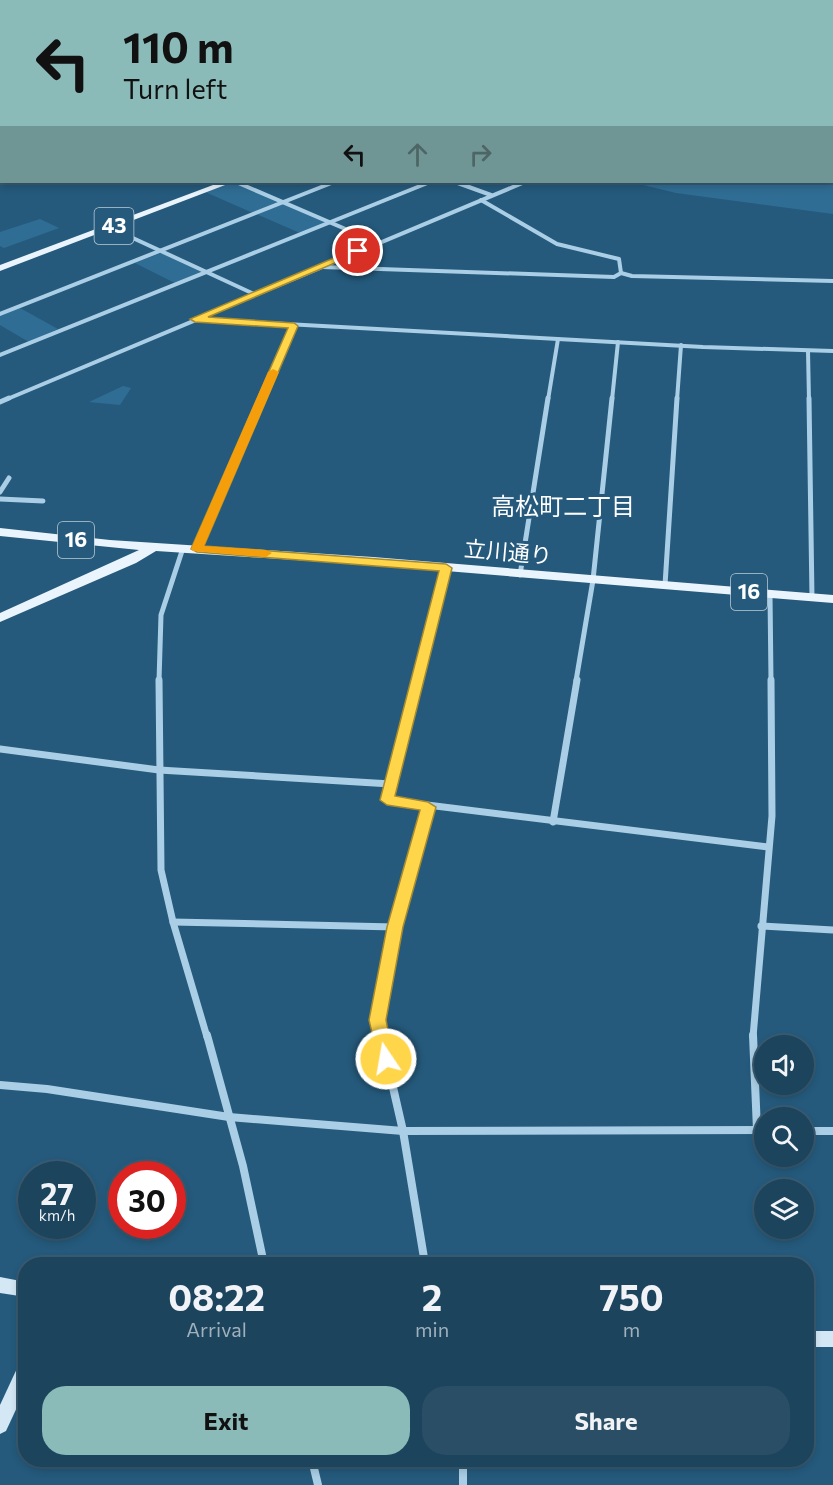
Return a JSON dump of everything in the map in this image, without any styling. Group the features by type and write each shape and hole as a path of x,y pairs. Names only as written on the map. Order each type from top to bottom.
{"main road":[{"name":"43","path":"0,268 225,183"},
{"name":"立川通り","path":"0,532 153,547 833,599"},
{"path":"0,618 132,560 153,547"}],"street":[{"path":"238,183 378,243"},
{"path":"0,314 331,183"},
{"path":"0,356 428,183"},
{"path":"458,183 492,196"},
{"path":"0,402 523,183"},
{"path":"481,200 557,244 619,259 621,273"},
{"path":"109,227 254,294"},
{"path":"319,267 560,276 614,276 621,273 632,276 833,281"},
{"path":"195,319 294,326 833,351"},
{"path":"197,549 294,326"},
{"path":"520,574 558,339"},
{"path":"553,822 593,580 618,342"},
{"path":"665,585 681,345"},
{"path":"808,351 812,598"},
{"path":"0,492 9,478"},
{"path":"0,499 43,501"},
{"path":"183,548 161,615 159,770 161,870 172,922 243,1166 262,1257"},
{"path":"446,568 387,800 428,807 768,848"},
{"path":"759,1107 752,1046 772,816 770,594"},
{"path":"0,749 159,770 391,784"},
{"path":"424,1257 403,1131 378,1020 395,927 428,807"},
{"path":"172,922 395,927"},
{"path":"761,926 833,930"},
{"path":"0,1085 47,1089 229,1117 403,1131 754,1130"},
{"path":"814,1131 833,1131"},
{"path":"0,1285 18,1288"},
{"path":"814,1339 833,1339"},
{"path":"0,1425 18,1386"},
{"path":"314,1467 318,1485"},
{"path":"463,1467 463,1485"}],"shaded area":[{"path":"226,183 236,183 281,202 253,213 203,191"},
{"path":"635,183 833,183 833,214 676,193"},
{"path":"282,202 329,222 300,233 254,213"},
{"path":"40,219 59,228 4,248 0,246 0,232"},
{"path":"161,253 202,272 175,283 135,263"},
{"path":"20,308 58,329 29,342 0,325 0,315"},
{"path":"123,386 131,388 120,405 89,402"}],"slow traffic":[{"path":"266,553 197,549 273,372"}],"district":[{"name":"高松町二丁目","path":"563,507"}],"route":[{"path":"358,251 195,319 294,326 197,549 446,568 387,800 428,807 395,927 378,1020 386,1059"}]}
